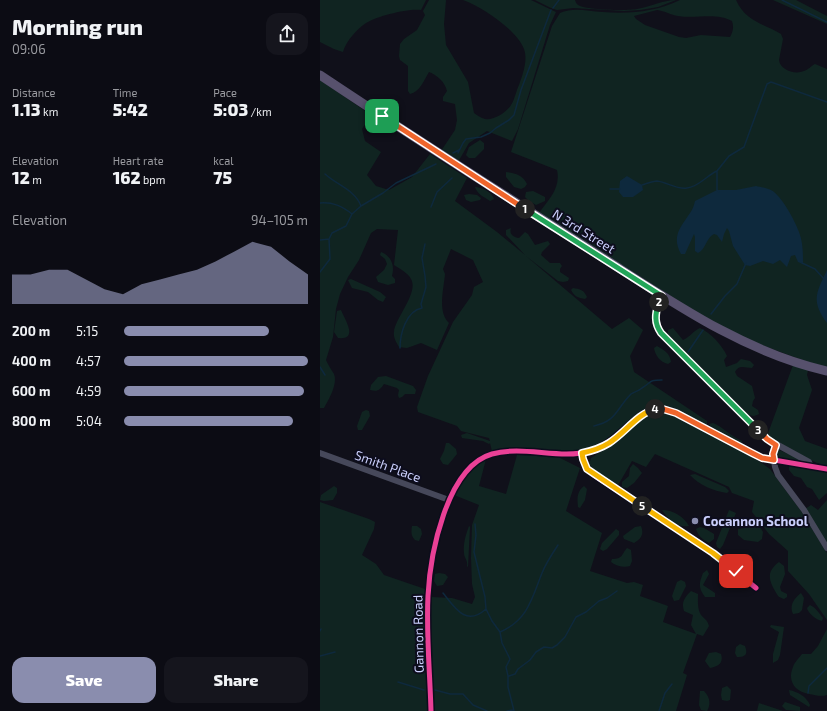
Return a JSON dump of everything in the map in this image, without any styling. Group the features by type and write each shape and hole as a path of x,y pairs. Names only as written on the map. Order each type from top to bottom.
{"main road":[{"name":"N 3rd Street","path":"320,75 493,189 715,328 747,344 785,359 827,371"}],"street":[{"path":"662,296 658,303 655,319 661,333 767,439 809,462 811,466 827,469"},
{"name":"Gannon Road","path":"431,711 428,638 429,585 437,540 448,500 468,469 479,460 491,454 510,451 582,453 601,448 610,443 644,414 651,410 663,409 676,413 757,455 774,460 811,466"},
{"path":"776,445 773,454 778,475 804,510 827,548"},
{"name":"Smith Place","path":"320,453 448,500"},
{"path":"582,453 587,469 595,476 713,553 756,588"}],"green space":[{"path":"320,0 426,0 421,10 409,10 393,13 366,23 352,36 343,52 320,42"},
{"path":"429,0 446,0 444,24 446,45 468,82 474,113 485,119 492,119 500,115 511,105 523,72 525,53 520,42 507,27 480,8 463,0 531,0 556,12 550,25 518,129 512,141 487,131 469,143 458,162 441,151 455,130 457,120 455,104 443,101 443,97 447,91 443,82 429,72 419,88 410,94 408,91 408,66 400,60 399,56 400,44 404,39 417,30 425,15 423,11"},
{"path":"535,0 575,0 578,5 582,7 632,10 666,1 676,0 658,7 624,11 573,8 557,10"},
{"path":"680,0 736,0 750,18 781,34 783,39 779,60 780,64 785,69 792,72 800,72 807,70 815,64 827,69 827,367 808,362 750,341 698,313 539,213 556,188 558,176 557,170 511,152 552,26 560,13 570,10 612,13 632,12 652,10","holes":["657,10 685,17 713,16 726,18 732,21 732,31 730,37 701,35 686,38 679,37 645,25 634,16"]},
{"path":"773,0 796,0 827,16 827,24"},
{"path":"320,80 371,115 362,129 365,141 381,152 367,175 376,186 389,190 412,177 430,154 467,178 455,201 525,255 506,235 506,230 511,228 512,235 519,238 525,232 535,245 548,241 550,244 541,255 550,263 560,263 562,266 560,272 569,278 568,281 558,281 526,256 612,329 629,318 643,330 630,356 634,372 707,421 707,426 656,406 647,409 610,439 587,449 569,451 510,449 492,451 490,443 462,438 461,435 467,433 490,441 489,438 461,431 457,426 418,412 417,407 428,376 453,322 472,295 474,287 483,282 473,260 451,249 443,269 445,274 442,300 443,313 449,323 437,350 421,343 407,348 399,347 394,334 395,326 409,298 413,285 408,275 394,265 398,230 377,229 371,233 359,260 348,277 340,294 336,309 333,337 326,360 334,374 335,382 324,408 320,408"},
{"path":"480,140 484,143 484,149 475,158 469,158 466,155 469,147"},
{"path":"506,172 516,174 521,177 527,184 525,187 521,189 514,187 506,177"},
{"path":"475,187 486,190 493,196 494,199 490,201 485,198"},
{"path":"533,191 545,197 545,201 536,205 529,201 525,197 526,192"},
{"path":"464,195 477,195 481,198 480,200 471,202 466,200"},
{"path":"381,252 390,258 393,268 392,276 395,279 395,283 388,285 378,282 376,277 384,270 387,264 385,259 380,255"},
{"path":"351,279 380,292 386,297 383,302 368,292 352,288 348,280"},
{"path":"573,288 582,290 587,297 585,299 576,296 571,290"},
{"path":"341,310 349,328 349,333 348,336 344,338 338,338 334,332 337,311"},
{"path":"673,328 683,340 700,328 708,333 716,340 725,352 727,356 724,360 726,367 737,363 741,359 750,361 754,365 752,368 740,367 735,372 737,376 752,386 755,398 752,406 758,410 759,414 751,416 748,414 668,334 668,330"},
{"path":"657,346 668,354 671,362 668,364 658,358 654,348"},
{"path":"793,365 808,370 807,375 812,390 799,428 805,441 827,449 827,466 796,453 767,436"},
{"path":"386,376 413,386 416,390 415,394 405,394 399,398 399,390 397,388 384,384 378,390 370,390 371,385 378,377"},
{"path":"366,410 369,411 370,416 362,430 358,430 357,426 362,412"},
{"path":"658,412 668,413 682,419 753,457 770,469 801,511 827,553 827,620 809,594 788,571 788,551 769,534 752,512 754,501 732,493 729,487 655,454 646,467 632,461 617,487 591,469 589,465 591,458 616,442 645,417"},
{"path":"713,423 742,441 742,444 711,427 709,424"},
{"path":"446,443 449,443 456,449 457,454 448,465 443,464 440,459"},
{"path":"779,450 805,461 805,463 779,458 777,453"},
{"path":"517,455 558,457 580,468 566,511 602,533 590,571 627,583 634,582 643,585 640,596 668,606 663,622 696,634 691,625 693,615 684,611 683,602 691,591 698,594 700,613 707,621 709,626 703,636 697,634 683,673 687,675 676,711 434,711 430,638 431,597 452,598 472,604 475,597 472,584 472,525 479,505 454,495 472,470 486,459 479,486 506,494"},
{"path":"633,464 642,473 634,483 627,488 622,487 622,482 629,476 630,468"},
{"path":"789,465 827,472 827,493 819,500 812,489 807,487 801,478 794,476 789,470"},
{"path":"695,474 725,487 729,491 727,493 707,487 690,475"},
{"path":"334,486 337,488 337,493 333,500 320,500 321,495"},
{"path":"584,486 587,489 585,500 580,508 578,507 578,495"},
{"path":"827,500 827,544 805,509 811,505 818,510"},
{"path":"320,502 375,522 374,529 362,555 376,564 384,575 425,589 429,711 320,711"},
{"path":"662,510 671,511 678,515 689,526 681,526 673,522"},
{"path":"729,510 736,513 720,549 717,547 716,543"},
{"path":"753,523 760,527 763,532 762,539 758,542 744,540 738,535 738,529 751,527"},
{"path":"412,526 417,526 421,529 422,534 419,541 415,540 413,537 411,532"},
{"path":"469,526 468,567 464,550 465,539"},
{"path":"641,526 642,536 639,540 634,543 624,539 623,536 635,527"},
{"path":"700,527 714,534 714,539 709,543 703,539 698,534 696,529"},
{"path":"616,529 619,531 619,535 607,549 603,551 600,549 602,543"},
{"path":"627,548 631,550 632,561 630,566 625,567 615,565 611,562 612,559 620,557"},
{"path":"746,554 750,556 752,560 750,564 746,566 742,564 740,560 742,556"},
{"path":"779,562 784,566 785,574 780,587 781,591 787,594 787,597 784,599 780,598 770,579 772,569"},
{"path":"707,570 709,574 703,585 715,593 715,597 705,597 700,588 703,573"},
{"path":"435,574 445,574 448,577 443,585 437,586 434,581"},
{"path":"681,580 685,582 686,586 679,600 674,601 672,596 677,582"},
{"path":"801,593 804,598 802,610 799,613 793,614 793,602"},
{"path":"810,605 816,609 823,618 822,621 815,618 809,612 807,608"},
{"path":"771,625 784,627 780,655 778,660 773,663 773,654 779,632 770,627"},
{"path":"827,629 827,695 818,696 804,693 794,685 791,672 795,662 802,654 811,654 818,646"},
{"path":"740,644 745,646 746,654 744,656 737,657 735,653 736,647"},
{"path":"716,652 721,654 722,660 718,666 710,668 705,661 709,653"},
{"path":"727,686 731,690 730,700 727,701 722,700 721,695 722,688"},
{"path":"789,690 799,693 804,697 810,705 809,707 790,695"},
{"path":"700,691 704,691 709,698 709,706 707,711 701,710 699,705"},
{"path":"785,702 800,707 800,711 786,710 782,706"},
{"path":"759,703 783,711 757,711"}],"water":[{"path":"627,176 642,185 643,190 633,197 623,197 619,192 620,181"},
{"path":"756,186 771,190 788,209 800,236 803,264 798,262 795,255 791,256 787,267 780,260 773,264 763,261 750,266 745,265 733,246 727,228 722,242 717,235 714,234 709,238 703,249 698,253 695,251 694,234 685,254 681,254 677,242 678,232 692,210 695,201 717,190 736,190"},
{"path":"827,270 827,323 818,308 817,296 820,284"}],"waterway":[{"path":"553,8 559,0"},
{"path":"782,0 827,22"},
{"path":"458,153 466,139 481,137 490,133 514,115 521,90 551,10"},
{"path":"719,192 717,190 717,171 729,156 744,147 767,84 771,82 827,102"},
{"path":"453,153 459,150"},
{"path":"320,272 330,259 329,239 332,233 346,226 352,214 361,206 383,193 396,183 436,164"},
{"path":"642,185 657,181 680,188 687,188 699,183 717,171"},
{"path":"325,174 355,196 361,206"},
{"path":"431,207 437,192 452,178"},
{"path":"610,189 620,189"},
{"path":"320,203 337,205 352,214"},
{"path":"320,240 329,239"},
{"path":"400,348 401,336 408,318 416,310 422,308 421,304 426,287 422,258 425,244"},
{"path":"711,314 725,296 737,284 746,263"},
{"path":"802,263 815,269 824,279"},
{"path":"688,352 703,330"},
{"path":"320,367 325,375"},
{"path":"594,426 602,424 612,418 631,394 652,381 662,380"},
{"path":"475,524 476,535 474,552 485,597 486,609 500,632 502,643 510,659 506,667 508,687 514,711"},
{"path":"500,632 509,627 523,615 532,599 545,566 558,545"},
{"path":"509,676 515,674 518,669 530,660 536,652 544,647 552,648 557,645 565,637 576,617 617,591"},
{"path":"443,593 457,609 467,616 479,614 486,609"},
{"path":"320,656 335,652"},
{"path":"808,693 809,686 827,668"},
{"path":"398,682 424,690"},
{"path":"659,711 665,693 672,684"},
{"path":"435,690 450,694 463,694 473,705 487,711"},
{"path":"507,711 513,710"}],"cycle path":[{"path":"431,711 428,596 432,559 437,537 452,494 463,476 476,462 492,454 504,452 516,451 567,454 591,451 609,442 648,411 659,409 676,413 762,458 827,469"},
{"path":"582,453 586,466 595,476 713,553 756,588"}],"place":[{"name":"Cocannon School","path":"695,521"}],"route":[{"path":"382,116 493,189 662,296 658,303 655,319 661,333 724,398 767,439 776,445 773,454 774,460 762,458 676,413 663,409 651,410 644,414 610,443 601,448 582,453 583,459 587,469 595,476 713,553 736,571"}]}
